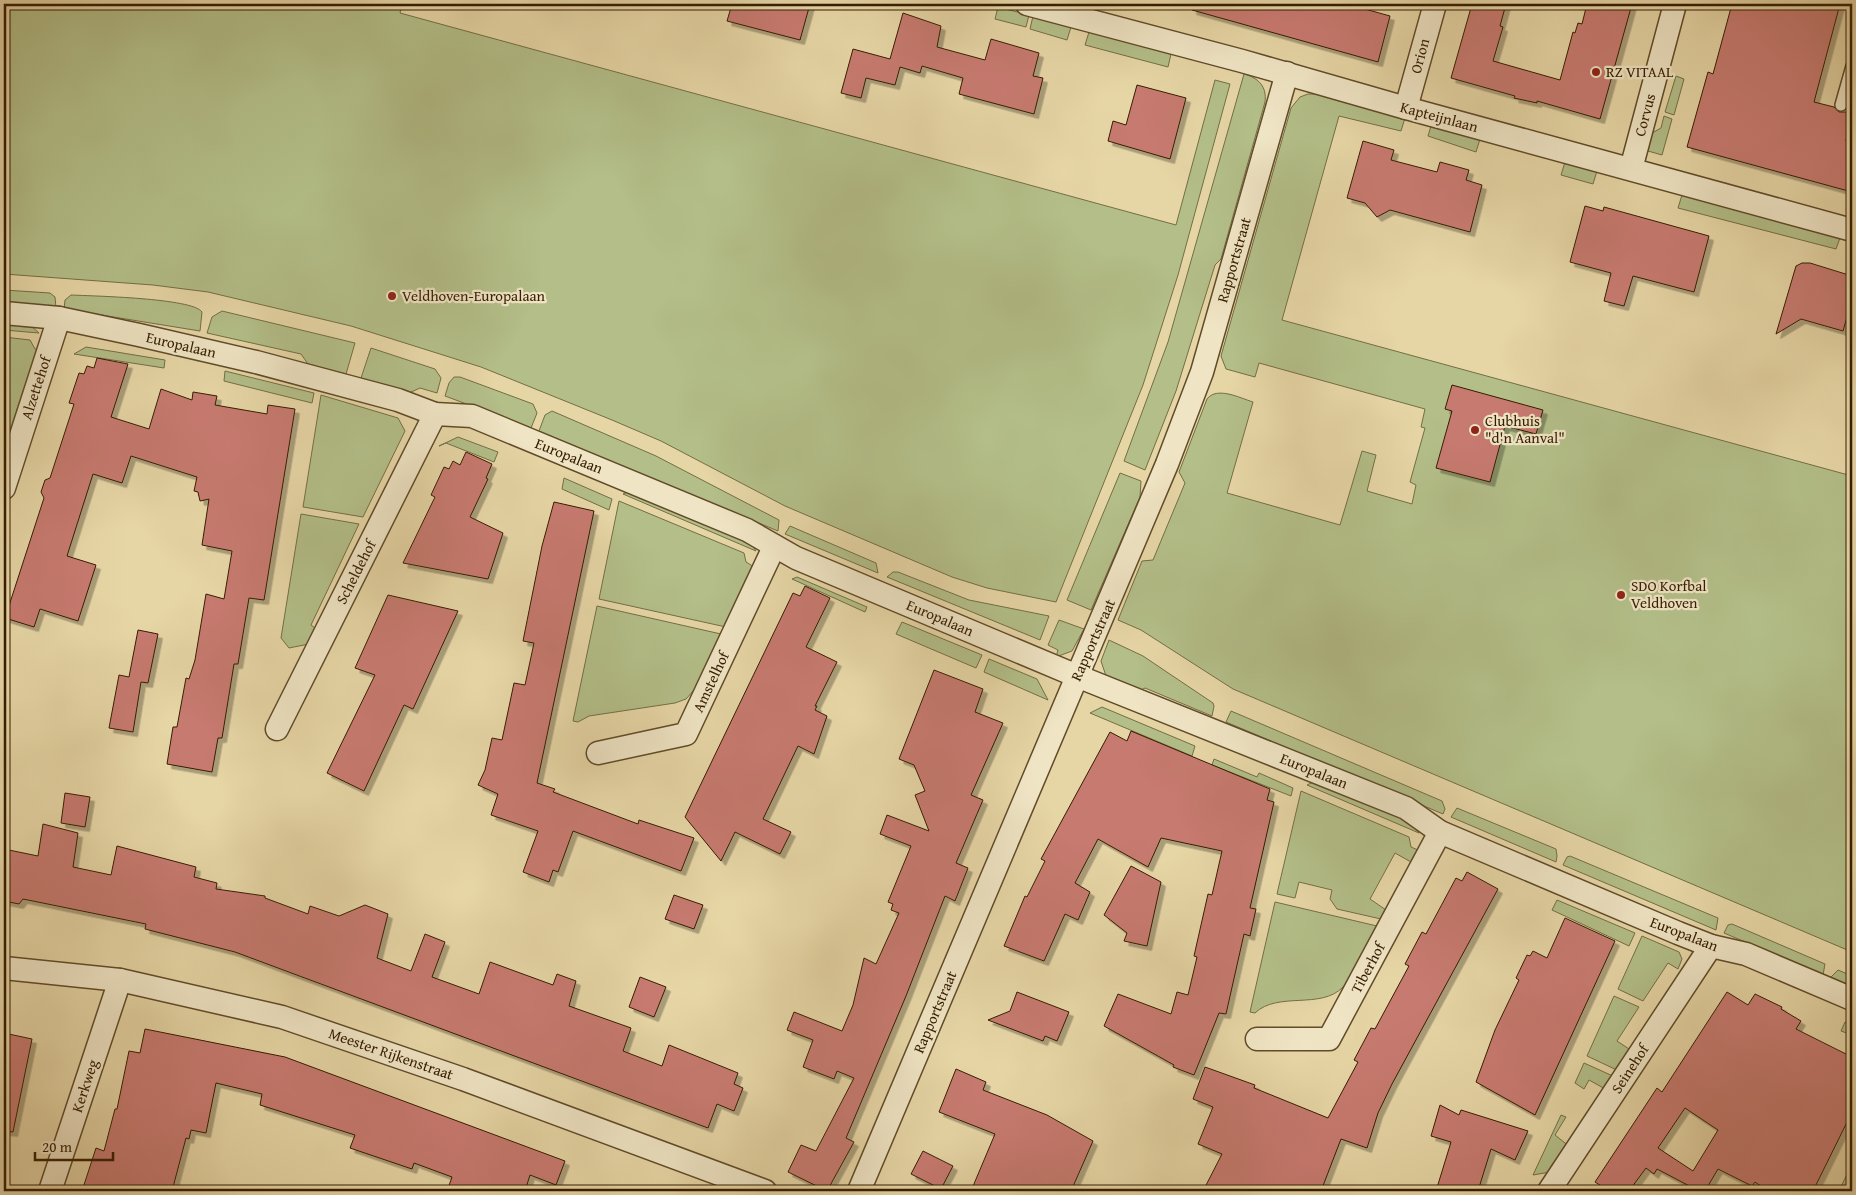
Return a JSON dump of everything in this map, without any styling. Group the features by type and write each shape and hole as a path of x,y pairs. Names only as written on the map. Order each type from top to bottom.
{"street":[{"name":"Kapteijnlaan","path":"1027,4 1287,73 1406,108 1852,230"},
{"name":"Orion","path":"1406,108 1434,4"},
{"name":"Corvus","path":"1631,169 1675,4"},
{"name":"Rapportstraat","path":"859,1191 1152,502 1202,372 1287,73"},
{"name":"Europalaan","path":"4,313 59,318 256,362 398,400 435,414 472,416 747,530 774,547 1077,676 1406,808 1440,832 1711,946 1746,954 1852,999"},
{"name":"Alzettehof","path":"4,488 59,318"},
{"name":"Scheldehof","path":"277,730 435,414"},
{"name":"Amstelhof","path":"598,753 686,734 774,547"},
{"name":"Tiberhof","path":"1256,1039 1329,1039 1440,832"},
{"name":"Seinehof","path":"1549,1191 1711,946"},
{"name":"Meester Rijkenstraat","path":"4,968 120,980 282,1017 463,1079 765,1191"},
{"name":"Kerkweg","path":"50,1191 120,980"}],"lane":[{"path":"1841,105 1852,66"}],"green space":[{"path":"4,4 402,4 400,13 1176,225 1215,80 1230,84 1178,275 1143,385 1056,602 987,588 952,577 785,506 661,441 612,420 481,367 351,326 208,292 153,285 4,274"},
{"path":"998,7 1029,15 1026,27 995,19"},
{"path":"1033,16 1071,27 1067,40 1030,29"},
{"path":"1089,32 1171,54 1168,67 1085,45"},
{"path":"1244,74 1254,78 1261,84 1265,92 1265,102 1221,259 1215,265 1176,391 1145,470 1124,461 1168,342"},
{"path":"1676,76 1684,79 1674,115 1665,112"},
{"name":"SDO Korfbal Veldhoven","path":"1308,94 1317,94 1405,118 1401,131 1339,116 1282,320 1852,476 1852,952 1233,689 1141,630 1118,620 1142,561 1153,560 1185,483 1179,472 1207,399 1211,395 1217,393 1229,394 1253,402 1227,493 1340,525 1362,451 1376,455 1367,491 1412,504 1416,485 1410,482 1425,428 1421,427 1425,409 1259,363 1255,377 1226,369 1221,356 1291,108 1300,97"},
{"path":"1664,116 1672,119 1662,155 1648,151 1652,133 1661,128"},
{"path":"1431,126 1480,139 1476,152 1428,136"},
{"path":"1565,162 1597,171 1593,184 1561,175"},
{"path":"1682,195 1840,238 1836,249 1678,208"},
{"path":"4,290 50,293 55,297 56,308 4,304"},
{"path":"71,295 162,301 195,307 202,312 200,331 64,309 65,300"},
{"path":"222,311 355,343 346,374 308,364 301,354 207,333 212,317"},
{"path":"4,322 31,326 39,333 4,330"},
{"path":"4,337 30,340 35,349 42,350 10,452 4,452"},
{"path":"86,347 165,360 164,368 74,354"},
{"path":"371,348 435,369 441,378 437,393 420,388 409,393 361,378"},
{"path":"225,371 314,393 312,403 224,381"},
{"path":"454,377 460,377 533,404 537,413 531,428 445,396 449,383"},
{"path":"321,395 398,418 405,431 363,517 303,507"},
{"path":"552,411 656,456 779,520 778,531 539,431 545,415"},
{"path":"458,437 498,452 494,462 446,443 439,446"},
{"path":"1120,473 1141,481 1140,497 1091,610 1067,600"},
{"path":"564,478 612,499 609,510 562,489"},
{"path":"633,490 751,543 756,551 623,494"},
{"path":"619,501 744,553 746,562 754,567 726,627 599,599"},
{"path":"301,514 359,524 311,625 318,630 309,644 289,648 281,638"},
{"path":"790,526 876,563 878,573 785,534"},
{"path":"893,572 898,572 969,600 1049,616 1040,640 887,577"},
{"path":"797,577 867,607 865,612 792,579"},
{"path":"597,606 721,634 695,689 686,699 675,703 589,716 578,722 573,721"},
{"path":"1059,620 1084,629 1072,651 1056,657 1058,650 1048,645"},
{"path":"902,622 982,655 976,668 896,634"},
{"path":"1109,640 1143,656 1213,703 1212,716 1145,688 1137,692 1106,676 1101,661"},
{"path":"989,659 1037,679 1048,700 984,672"},
{"path":"1102,707 1195,746 1192,756 1090,713"},
{"path":"1231,711 1442,801 1445,809 1443,814 1226,722"},
{"path":"1214,759 1257,777 1259,773 1293,788 1291,796 1212,765"},
{"path":"1317,780 1408,819 1419,833 1307,785"},
{"path":"1301,791 1409,837 1411,847 1418,850 1411,862 1395,853 1370,899 1386,910 1381,919 1337,909 1330,899 1332,890 1299,882 1295,898 1277,894"},
{"path":"1457,808 1556,849 1556,862 1451,817"},
{"path":"1570,856 1718,918 1716,930 1563,865 1567,857"},
{"path":"1557,900 1635,933 1629,946 1552,910"},
{"path":"1275,902 1377,926 1353,974 1343,987 1334,994 1312,1000 1275,1003 1255,1013 1250,1012"},
{"path":"1732,924 1825,964 1823,975 1724,933 1728,925"},
{"path":"1642,936 1679,952 1682,959 1678,969 1668,963 1643,1001 1618,989"},
{"path":"1838,970 1852,976 1852,988 1830,978"},
{"path":"1614,996 1639,1007 1617,1041 1632,1051 1619,1071 1587,1056"},
{"path":"1845,1022 1852,1025 1852,1035 1841,1031"},
{"path":"1584,1063 1615,1077 1607,1090 1589,1080 1584,1089 1575,1083"},
{"path":"1561,1115 1566,1117 1555,1135 1570,1147 1550,1172 1533,1175"},
{"path":"1849,1170 1852,1172 1852,1191 1839,1191"}],"building":[{"path":"732,4 810,4 800,40 727,21"},
{"path":"1193,4 1347,4 1390,16 1378,62 1192,10"},
{"path":"1472,4 1506,4 1500,26 1503,27 1493,61 1560,80 1573,32 1575,33 1578,23 1582,24 1587,4 1632,4 1600,119 1537,101 1537,103 1514,98 1515,96 1451,78"},
{"path":"1732,4 1840,4 1814,102 1834,107 1839,112 1852,112 1846,141 1852,143 1852,192 1687,147 1708,72 1713,74"},
{"path":"903,13 941,26 937,47 985,60 991,39 1039,53 1033,76 1043,78 1034,114 959,94 963,78 922,66 920,73 900,67 895,85 866,78 861,98 841,93 853,49 890,59"},
{"path":"1137,85 1186,98 1170,159 1108,141 1113,121 1126,125"},
{"path":"1363,141 1394,150 1391,160 1437,172 1440,162 1469,170 1466,180 1482,185 1470,232 1390,210 1377,217 1365,203 1347,198"},
{"path":"1585,206 1603,211 1604,207 1709,236 1694,292 1633,276 1624,306 1604,301 1611,273 1570,262"},
{"path":"1802,263 1810,263 1852,276 1852,299 1843,331 1801,319 1776,334 1796,266"},
{"path":"97,358 128,364 111,417 149,429 161,389 192,400 193,392 217,396 215,405 267,414 268,405 295,409 264,600 249,598 238,664 234,664 222,738 218,738 212,772 167,764 173,727 177,727 186,678 189,679 195,660 206,594 224,599 232,551 202,545 209,499 200,501 198,492 194,491 197,477 131,456 122,483 93,474 67,556 96,565 78,621 40,609 34,627 5,618 44,498 41,492 45,480 50,478 74,404 69,403 79,373 84,374 87,366 94,368"},
{"name":"Clubhuis \"d'n Aanval\"","path":"1452,385 1543,410 1536,434 1505,426 1490,482 1436,468 1452,411 1445,409"},
{"path":"466,452 492,464 486,478 488,479 470,517 503,533 488,579 403,563 435,497 431,495 444,467 449,469 453,461 460,465"},
{"path":"554,502 594,511 537,783 555,789 553,792 638,824 639,820 694,838 681,871 573,831 558,872 553,870 549,882 523,872 538,831 491,815 498,794 478,785 485,770 492,738 502,740 514,683 525,685 534,643 523,641 542,546"},
{"path":"805,586 830,598 806,647 837,662 815,706 817,706 815,710 827,716 814,754 798,746 763,819 791,832 780,854 735,832 721,861 685,817 793,593 800,596"},
{"path":"388,595 458,611 413,709 404,705 364,791 327,773 375,675 355,668"},
{"path":"138,630 158,634 148,683 141,682 133,732 109,728 119,675 129,677"},
{"path":"934,670 983,689 975,712 1003,723 971,795 983,800 956,863 968,868 955,901 945,896 906,996 846,1138 854,1142 827,1191 788,1172 801,1145 816,1151 854,1078 837,1071 834,1079 803,1067 813,1040 787,1030 794,1012 842,1031 853,1005 864,958 876,964 899,913 891,910 893,904 888,902 911,846 880,834 887,815 929,831 915,795 925,791 914,765 899,759"},
{"path":"1131,731 1270,789 1267,800 1274,802 1250,908 1256,909 1250,936 1244,934 1226,1014 1219,1013 1194,1075 1173,1067 1174,1065 1104,1026 1118,994 1171,1014 1177,992 1188,995 1197,957 1194,956 1208,894 1212,895 1222,851 1161,838 1148,867 1098,839 1075,883 1090,892 1078,920 1065,914 1044,961 1004,946 1025,896 1027,897 1045,861 1041,859 1110,732 1127,741"},
{"path":"65,793 90,797 85,827 61,823"},
{"path":"43,824 78,833 73,867 111,875 117,846 196,867 194,877 217,883 216,889 265,896 265,898 308,914 310,906 339,916 365,905 388,914 377,958 411,971 425,934 445,942 432,977 479,994 490,962 553,985 557,974 576,981 569,1006 631,1028 623,1051 662,1066 669,1045 738,1073 734,1084 743,1088 734,1111 717,1104 708,1128 235,952 145,929 146,924 23,899 19,904 4,901 4,849 38,856"},
{"path":"1131,866 1161,882 1147,946 1124,941 1127,933 1104,915"},
{"path":"1467,872 1498,889 1392,1084 1378,1113 1367,1148 1341,1139 1321,1191 1203,1191 1222,1154 1198,1144 1213,1107 1193,1099 1205,1067 1255,1085 1254,1088 1328,1118 1358,1062 1354,1060 1371,1028 1375,1029 1409,966 1405,964 1422,932 1426,934 1456,878 1462,881"},
{"path":"674,895 703,905 694,929 665,919"},
{"path":"1565,918 1615,941 1535,1115 1476,1082 1495,1030 1519,980 1516,978 1527,955 1530,956 1533,951 1547,958"},
{"path":"640,977 666,987 654,1017 629,1007"},
{"path":"1017,992 1069,1012 1057,1041 1045,1036 1043,1041 988,1020 1010,1011"},
{"path":"1727,992 1748,1005 1755,994 1782,1007 1781,1009 1801,1021 1796,1029 1852,1057 1852,1112 1813,1191 1768,1191 1755,1182 1752,1186 1718,1169 1705,1191 1699,1191 1657,1169 1654,1174 1646,1168 1629,1191 1609,1191 1595,1182 1657,1088 1662,1092","holes":["1685,1108 1718,1130 1693,1171 1658,1148"]},
{"path":"145,1029 285,1057 565,1161 556,1185 530,1175 525,1191 447,1191 452,1177 414,1163 412,1169 350,1148 355,1135 260,1105 262,1094 216,1083 206,1133 191,1130 189,1139 186,1138 172,1191 82,1191 96,1148 104,1151 115,1109 117,1109 129,1051 140,1053"},
{"path":"4,1033 32,1039 13,1132 4,1131"},
{"path":"956,1069 986,1082 983,1090 1047,1115 1093,1141 1071,1191 971,1191 995,1134 939,1112"},
{"path":"1440,1105 1459,1115 1461,1110 1528,1131 1515,1160 1491,1149 1478,1191 1436,1191 1451,1142 1431,1136"},
{"path":"923,1151 953,1166 941,1189 911,1174"}],"place":[{"name":"RZ VITAAL","path":"1596,72"},
{"name":"Veldhoven-Europalaan","path":"392,296"},
{"name":"Clubhuis \"d'n Aanval\"","path":"1475,430"},
{"name":"SDO Korfbal Veldhoven","path":"1621,595"}]}
